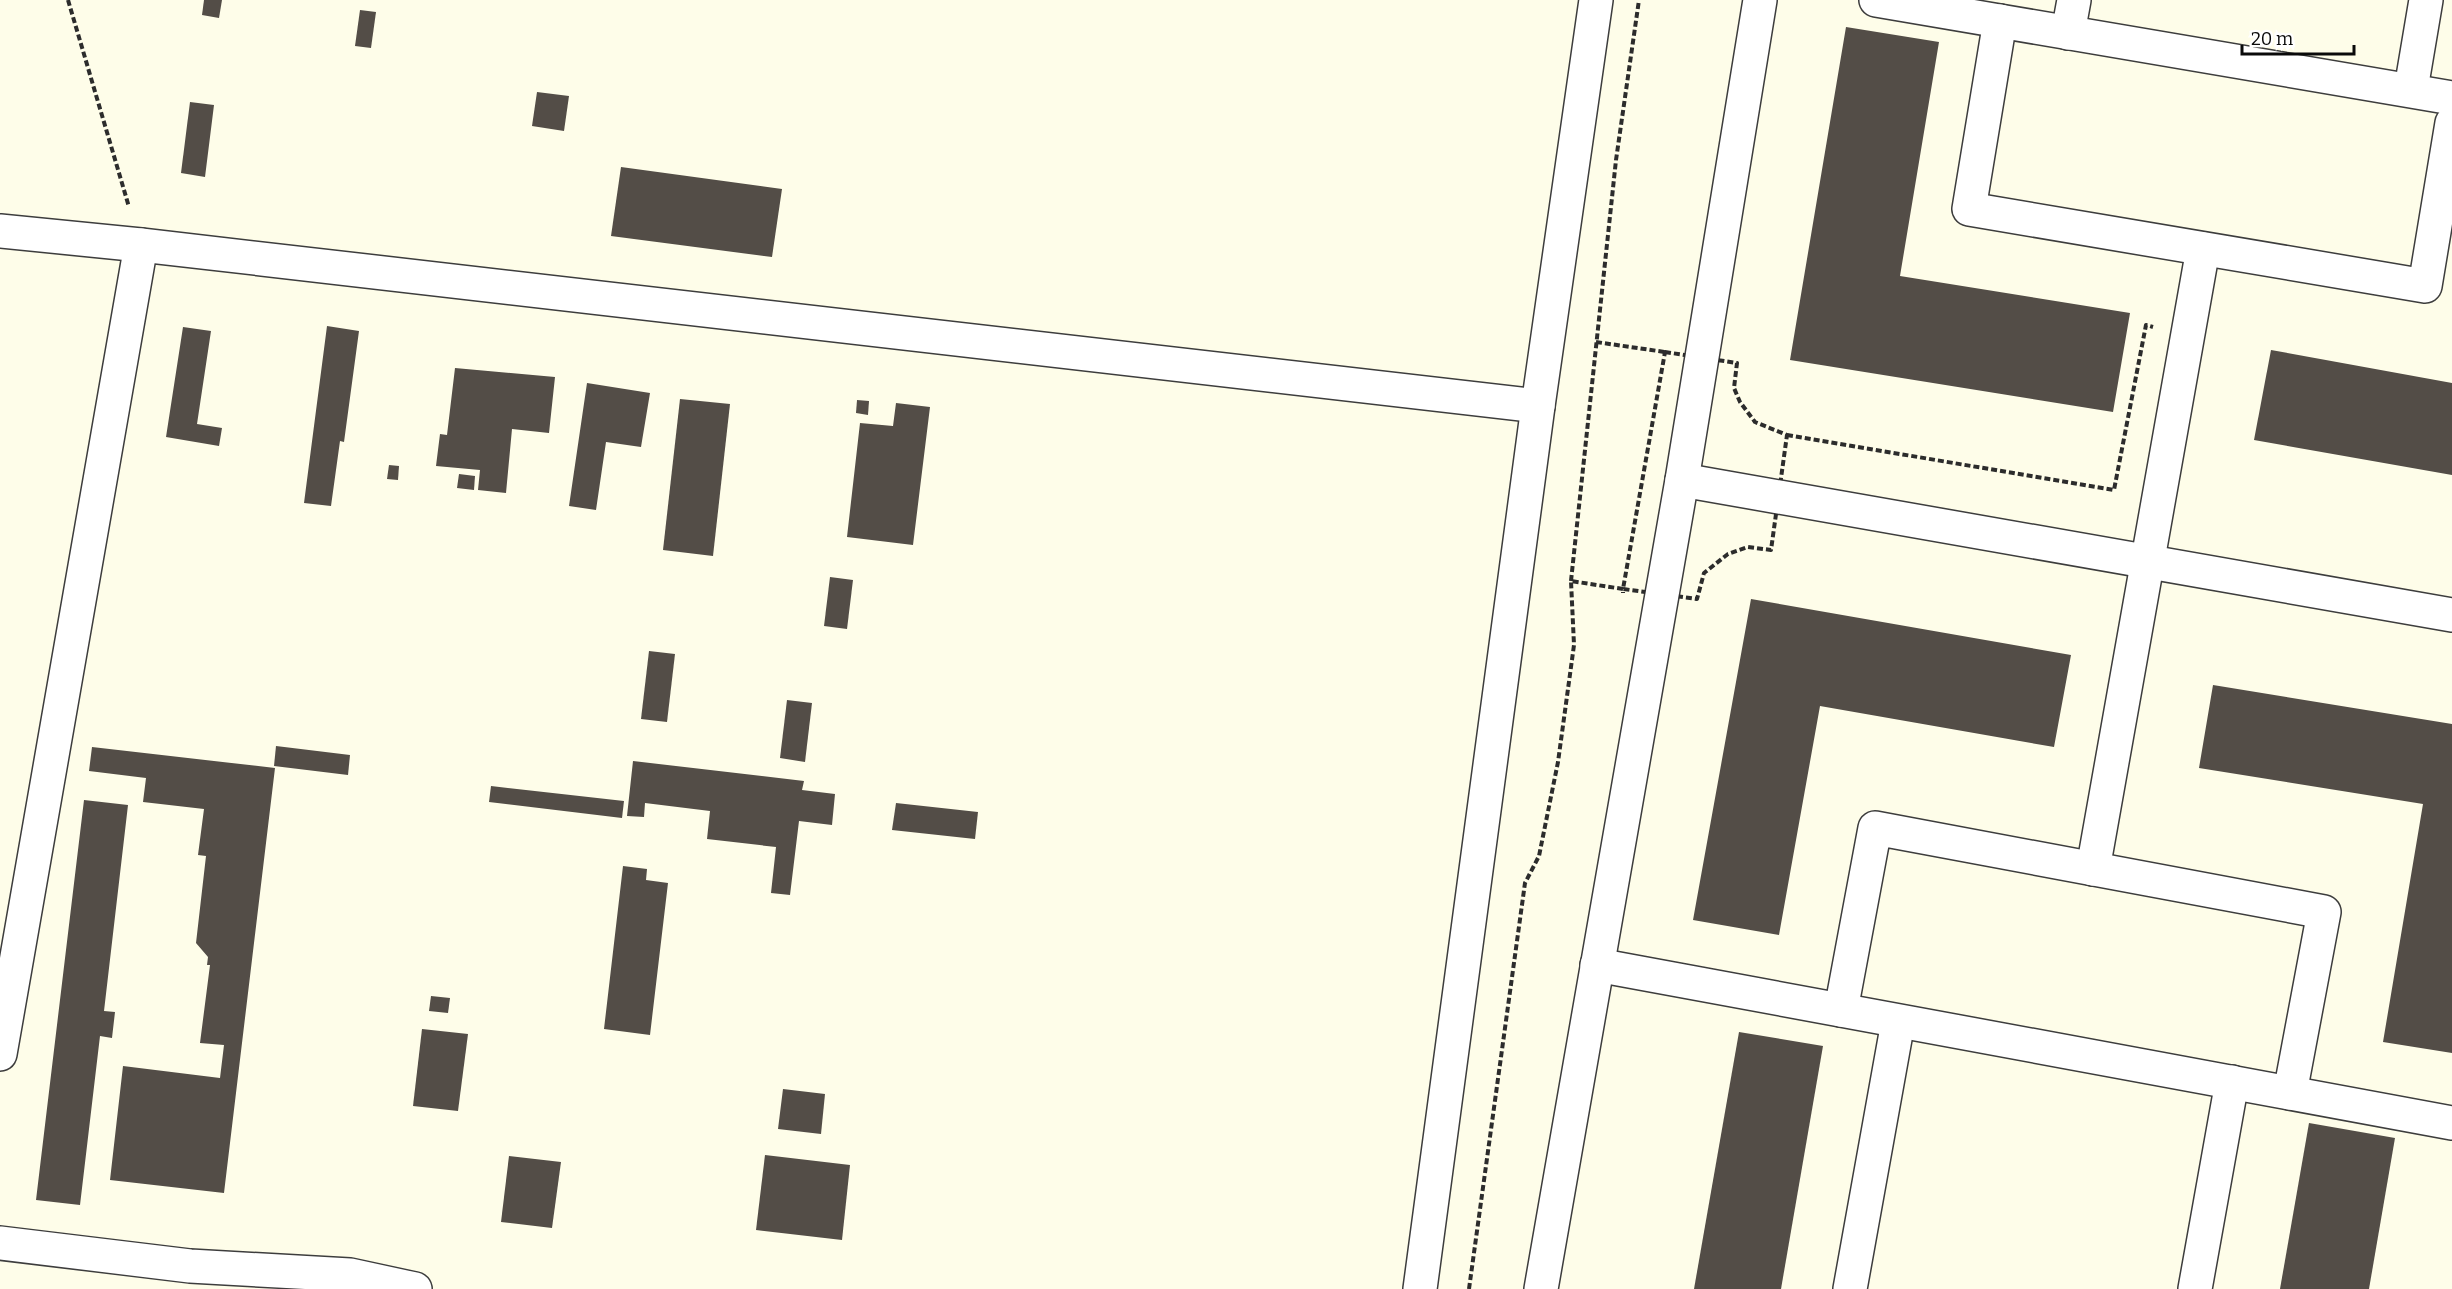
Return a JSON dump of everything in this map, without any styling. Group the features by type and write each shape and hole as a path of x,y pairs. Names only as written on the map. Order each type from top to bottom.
{"street":[{"path":"1420,1289 1538,406 1596,0"},
{"path":"1540,1289 1682,480 1760,0"},
{"path":"1875,0 2411,89 2452,98"},
{"path":"2068,33 2073,0"},
{"path":"2411,89 2426,0"},
{"path":"2000,21 1969,208 2425,286 2452,123"},
{"path":"0,231 141,245 1538,406"},
{"path":"0,1054 141,245"},
{"path":"2093,869 2203,249"},
{"path":"1682,480 2452,615"},
{"path":"1840,1010 1875,828 2324,912 2290,1093"},
{"path":"1597,965 2452,1123"},
{"path":"1850,1289 1898,1022"},
{"path":"2195,1289 2232,1082"},
{"path":"0,1243 190,1266 350,1275 415,1289"}],"path":[{"path":"68,0 141,245"},
{"path":"1469,1289 1525,883 1539,856 1558,762 1574,645 1570,581 1616,160 1639,0"},
{"path":"1787,435 2114,490 2146,325 2188,334"},
{"path":"1596,342 1665,352 1667,341"},
{"path":"1570,581 1623,589 1622,600"}],"building":[{"path":"204,0 222,0 219,18 202,15"},
{"path":"360,10 376,12 371,48 355,46"},
{"path":"1846,27 1939,42 1900,276 2130,313 2113,412 1790,360"},
{"path":"537,92 569,96 564,131 532,126"},
{"path":"190,102 214,105 205,177 181,173"},
{"path":"621,167 782,189 772,257 611,236"},
{"path":"327,326 359,331 344,442 340,441 331,506 304,503"},
{"path":"183,327 211,331 197,424 222,428 219,446 166,437"},
{"path":"2271,350 2452,383 2452,475 2254,440"},
{"path":"455,368 555,377 549,433 512,429 506,493 478,490 480,470 436,466 440,434 447,435"},
{"path":"587,383 650,393 641,447 606,442 596,510 569,506"},
{"path":"680,399 730,404 713,556 663,550"},
{"path":"857,400 869,401 868,415 856,413"},
{"path":"896,403 930,407 913,545 847,537 860,423 893,426"},
{"path":"389,465 399,466 398,480 387,479"},
{"path":"459,474 475,476 474,490 457,488"},
{"path":"830,577 853,580 847,629 824,626"},
{"path":"1751,599 2071,655 2054,747 1820,706 1779,935 1693,920"},
{"path":"649,651 675,654 667,722 641,719"},
{"path":"2213,685 2452,724 2452,1053 2383,1042 2423,804 2199,768"},
{"path":"787,700 812,703 805,762 780,758"},
{"path":"276,746 350,755 348,775 274,766"},
{"path":"92,747 275,768 224,1193 110,1180 123,1066 220,1078 224,1045 200,1043 210,965 207,965 208,957 196,943 206,856 198,855 204,809 143,802 146,778 89,771"},
{"path":"633,761 804,781 802,790 835,794 832,825 799,821 790,895 771,893 776,847 707,839 710,811 645,803 644,817 627,816"},
{"path":"491,786 624,801 622,818 489,802"},
{"path":"84,800 128,805 104,1011 115,1012 112,1038 100,1036 80,1205 36,1200"},
{"path":"896,803 978,812 975,839 892,830"},
{"path":"623,866 647,869 646,880 668,883 650,1035 604,1029"},
{"path":"431,996 450,998 448,1013 429,1011"},
{"path":"422,1029 468,1034 458,1111 413,1106"},
{"path":"1739,1032 1823,1046 1781,1289 1694,1289"},
{"path":"783,1089 825,1094 821,1134 778,1129"},
{"path":"2309,1123 2395,1138 2369,1289 2280,1289"},
{"path":"765,1155 850,1165 842,1240 756,1230"},
{"path":"509,1156 561,1162 552,1228 501,1222"}]}
